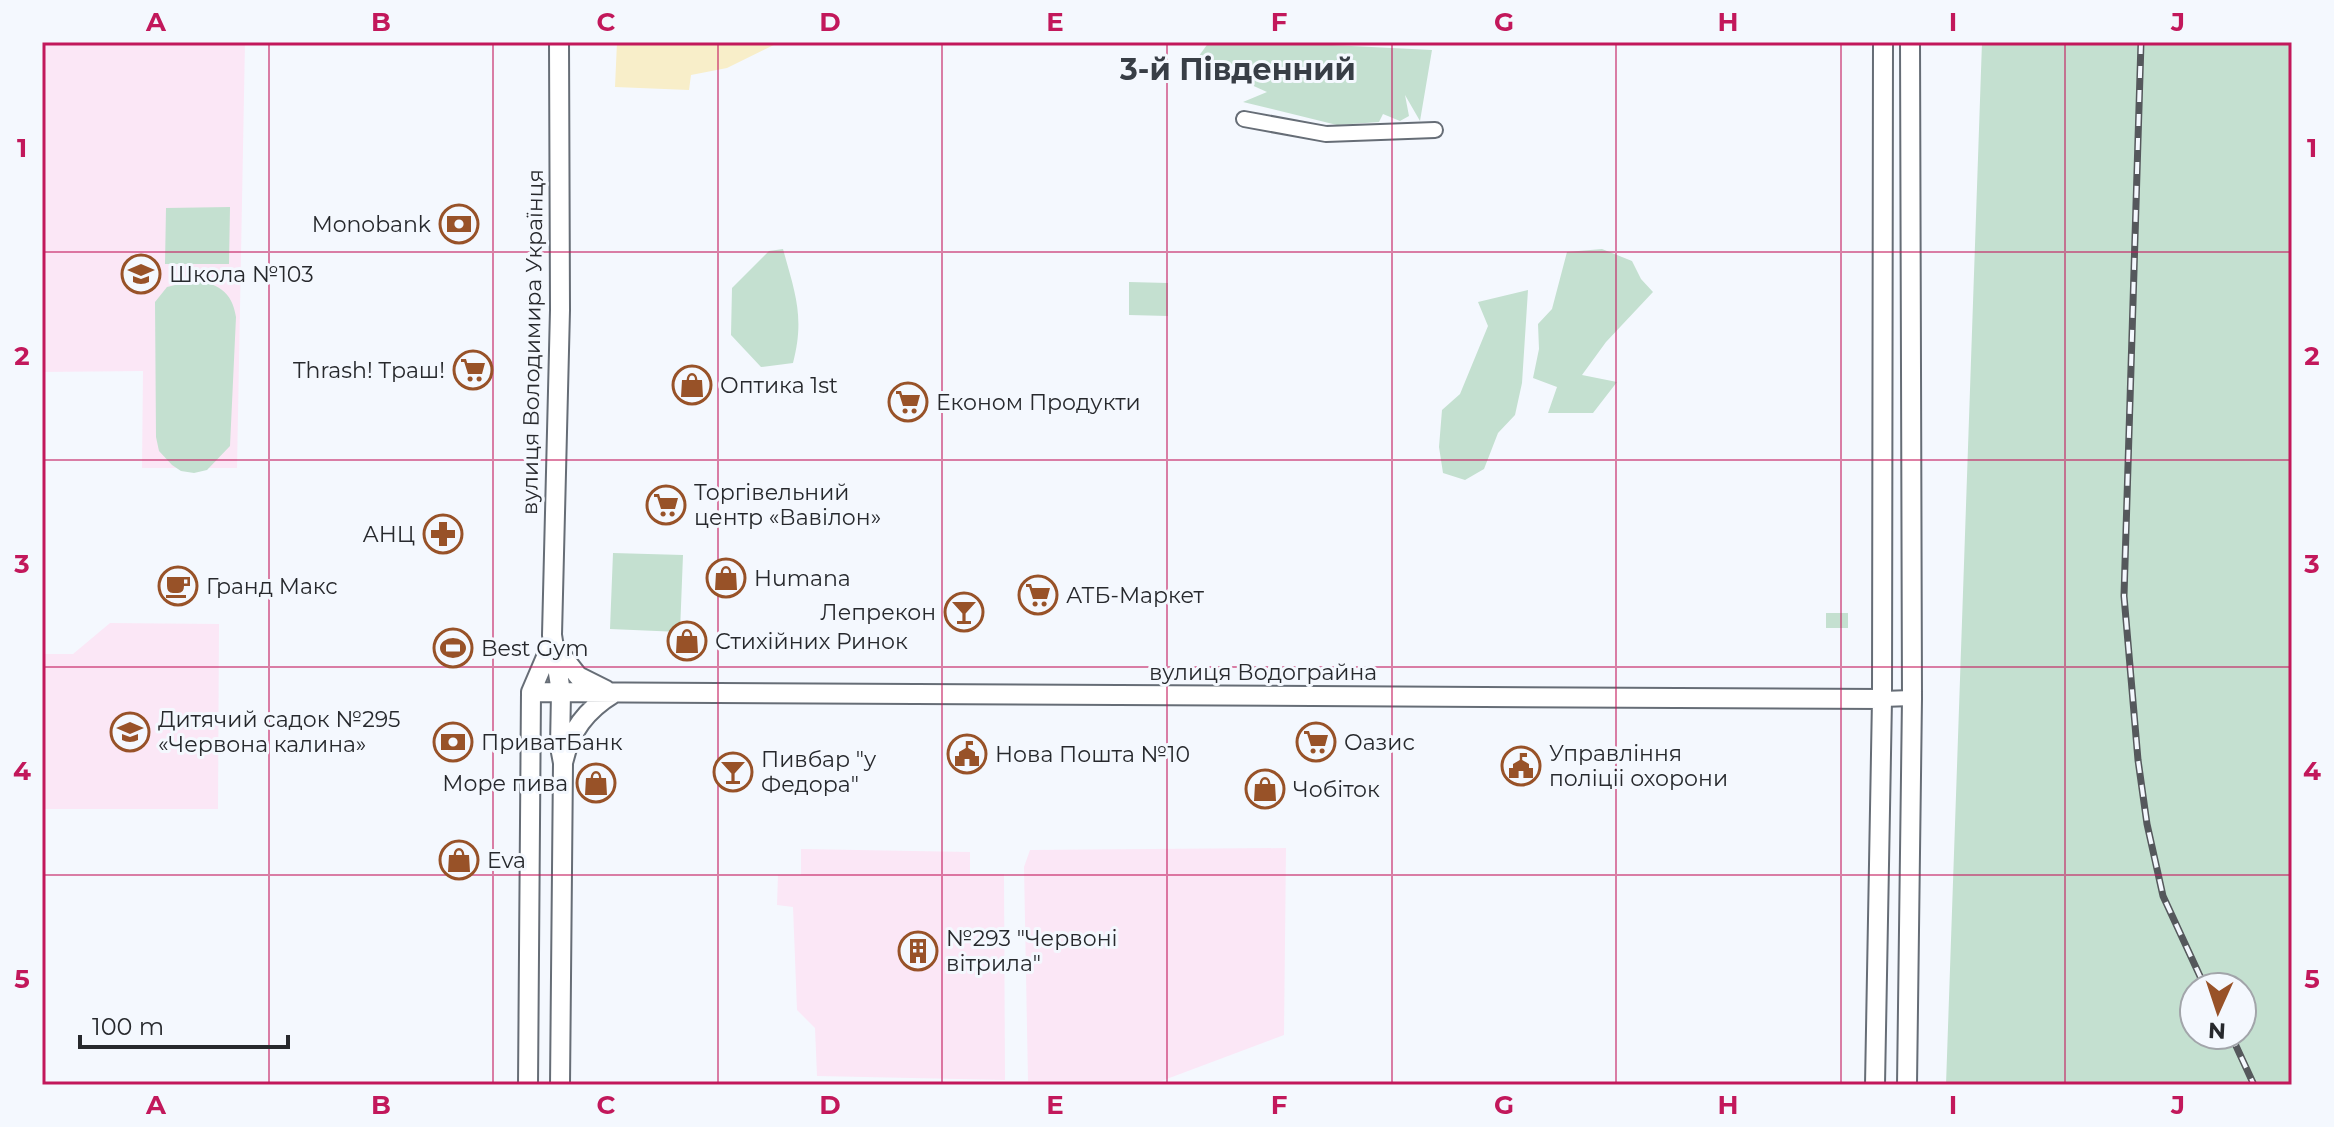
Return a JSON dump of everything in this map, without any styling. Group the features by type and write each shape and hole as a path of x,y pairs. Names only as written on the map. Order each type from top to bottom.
{"street":[{"name":"вулиця Володимира Українця","path":"559,42 560,310 552,643 561,692 563,763"},
{"path":"1875,1085 1882,699 1883,42"},
{"path":"1907,1085 1912,698 1910,42"},
{"path":"1244,119 1326,134 1435,130"},
{"name":"вулиця Володимира Українця","path":"528,1085 531,692 552,643"},
{"path":"552,643 578,676 614,693"},
{"name":"вулиця Водограйна","path":"531,692 1912,698"},
{"path":"560,1085 563,763 578,724 596,704 614,693"}],"shaded area":[{"name":"Школа №103","path":"42,42 245,42 237,468 142,468 143,371 42,372"},
{"name":"Дитячий садок №295 «Червона калина»","path":"110,623 219,624 218,809 42,809 42,654 73,654"},
{"path":"1286,848 1284,1035 1156,1083 1028,1081 1024,867 1030,850"},
{"path":"801,849 970,852 970,874 1004,874 1005,1080 817,1076 815,1028 797,1010 793,907 777,905 778,875 801,875"}],"green space":[{"path":"1209,42 1432,50 1420,121 1405,95 1409,116 1400,121 1383,114 1379,122 1337,125 1243,102 1267,92 1196,60"},
{"path":"1982,42 2292,42 2292,1085 1946,1085"},
{"path":"230,207 229,264 165,264 166,208"},
{"path":"783,249 797,305 797,347 793,363 761,367 731,335 732,288 769,251"},
{"path":"1602,249 1632,261 1641,279 1653,292 1606,342 1582,375 1617,382 1593,413 1548,413 1557,387 1533,378 1539,349 1538,324 1552,309 1567,252"},
{"path":"191,281 208,283 227,294 236,317 230,446 207,470 194,473 181,471 172,465 159,451 156,437 155,302 167,287"},
{"path":"1129,282 1168,283 1168,316 1129,315"},
{"path":"1528,290 1522,383 1515,415 1498,433 1484,469 1465,480 1443,473 1439,447 1442,410 1460,394 1488,326 1478,302"},
{"path":"613,553 683,555 680,632 610,629"},
{"path":"1826,613 1848,613 1848,628 1826,628"}],"sand":[{"path":"617,42 780,42 727,68 691,75 689,90 615,87"}],"railway":[{"path":"2141,42 2124,596 2138,760 2147,824 2163,896 2198,971"},
{"path":"2238,1051 2254,1085"}],"place":[{"name":"Monobank","path":"459,224"},
{"name":"Школа №103","path":"141,274"},
{"name":"Thrash! Траш!","path":"473,370"},
{"name":"Оптика 1st","path":"692,385"},
{"name":"Економ Продукти","path":"908,402"},
{"name":"Торгівельний центр «Вавілон»","path":"666,505"},
{"name":"АНЦ","path":"443,534"},
{"name":"Humana","path":"726,578"},
{"name":"Гранд Макс","path":"178,586"},
{"name":"АТБ-Маркет","path":"1038,595"},
{"name":"Лепрекон","path":"964,612"},
{"name":"Стихійних Ринок","path":"687,641"},
{"name":"Best Gym","path":"453,648"},
{"name":"Дитячий садок №295 «Червона калина»","path":"130,732"},
{"name":"ПриватБанк","path":"453,742"},
{"name":"Оазис","path":"1316,742"},
{"name":"Нова Пошта №10","path":"967,754"},
{"name":"Управлiння полiцii охорони","path":"1521,766"},
{"name":"Пивбар \"у Федора\"","path":"733,772"},
{"name":"Море пива","path":"596,783"},
{"name":"Чобіток","path":"1265,789"},
{"name":"Eva","path":"459,860"},
{"name":"№293 \"Червоні вітрила\"","path":"918,951"}],"district":[{"name":"3-й Південний","path":"1238,70"}]}
